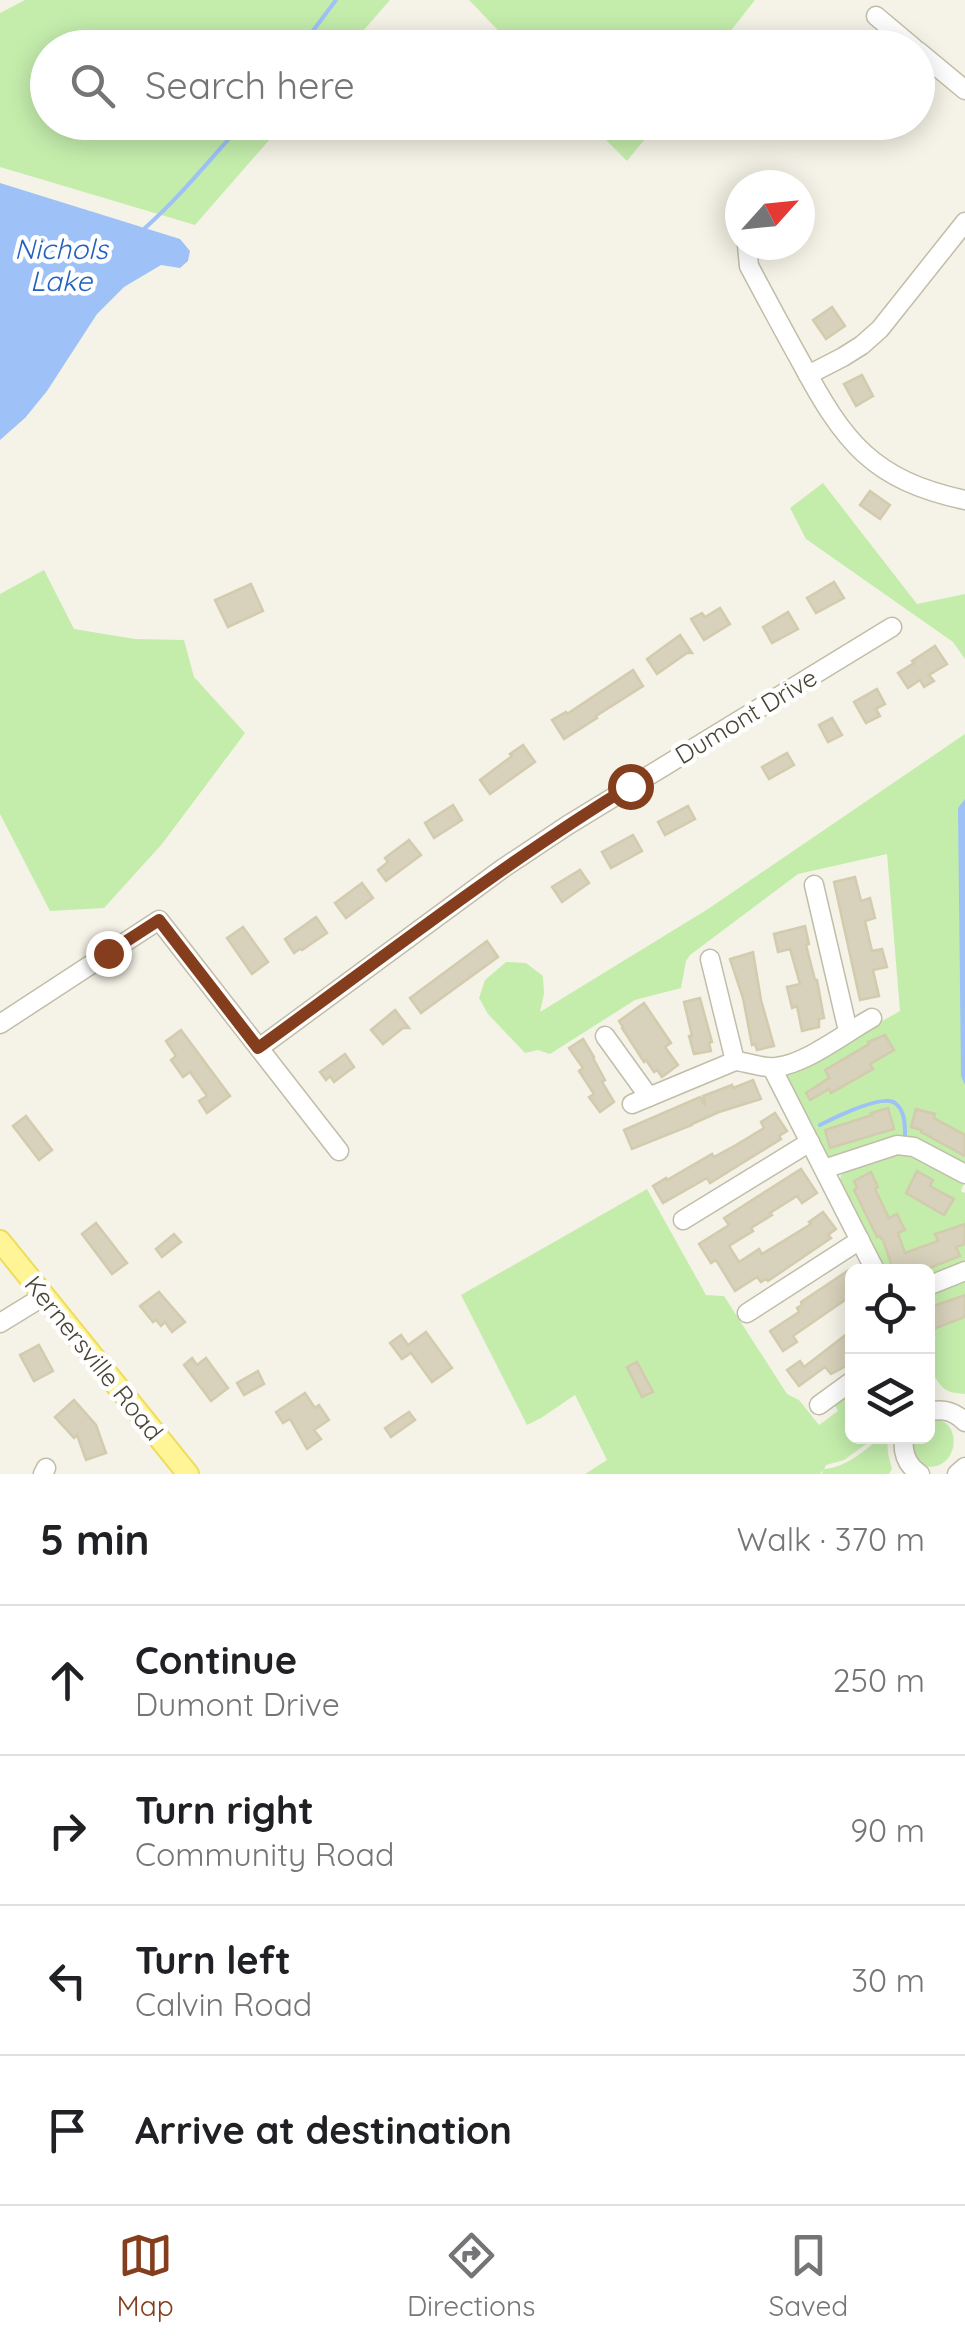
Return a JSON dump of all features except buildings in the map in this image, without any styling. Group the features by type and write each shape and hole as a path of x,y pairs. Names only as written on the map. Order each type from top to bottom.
{"main road":[{"name":"Kernersville Road","path":"0,1241 188,1474"}],"street":[{"path":"876,16 893,30"},
{"path":"935,65 965,90"},
{"path":"808,375 862,345 880,329 965,222"},
{"path":"748,260 825,408 842,431 863,453 908,484 965,500"},
{"name":"Dumont Drive","path":"258,1048 568,825 892,626"},
{"path":"814,885 848,1031"},
{"path":"0,1024 159,920 339,1151"},
{"path":"710,959 735,1062"},
{"path":"606,1036 640,1100 735,1062 772,1068 790,1064 872,1018"},
{"path":"772,1068 872,1264"},
{"path":"683,1220 810,1142"},
{"path":"824,1169 905,1145 965,1174"},
{"path":"747,1312 860,1240"},
{"path":"935,1283 965,1271"},
{"path":"0,1323 44,1296"},
{"path":"819,1404 845,1386"},
{"path":"935,1410 954,1413 965,1422"},
{"path":"904,1444 905,1457 915,1473"},
{"path":"958,1474 965,1467"}],"green space":[{"path":"25,0 390,0 364,30 30,30 30,140 269,140 195,225 0,167 0,13"},
{"path":"469,0 755,0 731,30 498,30"},
{"path":"606,140 644,140 627,161"},
{"path":"823,483 917,604 965,594 965,659 953,642 806,539 790,508"},
{"path":"44,570 74,629 135,639 184,640 194,677 245,733 162,844 104,908 50,911 0,814 0,594"},
{"path":"965,734 965,1167 916,1142 832,1159 824,1154 786,1078 900,1011 887,854 798,874 690,955 681,988 635,1000 550,1054 538,1050 525,1053 488,1014 479,998 485,980 506,962 526,963 543,976 540,1012 708,909"},
{"path":"896,1154 909,1154 964,1183 961,1191 965,1193 965,1266 935,1277 935,1264 880,1264 839,1183 845,1171"},
{"path":"647,1189 706,1295 724,1296 787,1394 799,1400 819,1425 838,1411 834,1404 845,1396 845,1444 866,1444 824,1469 848,1462 873,1444 887,1444 892,1469 889,1474 822,1474 823,1470 820,1474 585,1474 607,1460 575,1395 527,1425 461,1295"},
{"path":"965,1280 965,1394 948,1391 935,1375 935,1291"},
{"path":"935,1419 951,1430 953,1447 943,1463 923,1466 917,1460 913,1444 935,1444"}],"water":[{"name":"Nichols Lake","path":"0,183 180,239 190,251 188,261 180,268 161,265 124,287 97,314 47,391 0,440"},
{"path":"965,799 965,1085 961,1076 958,808"}],"waterway":[{"path":"314,30 336,0"},
{"path":"145,228 228,140"},
{"path":"820,1125 858,1108 889,1101 901,1110 905,1140"}],"route":[{"path":"108,953 159,920 258,1048 502,869 630,786"}]}
